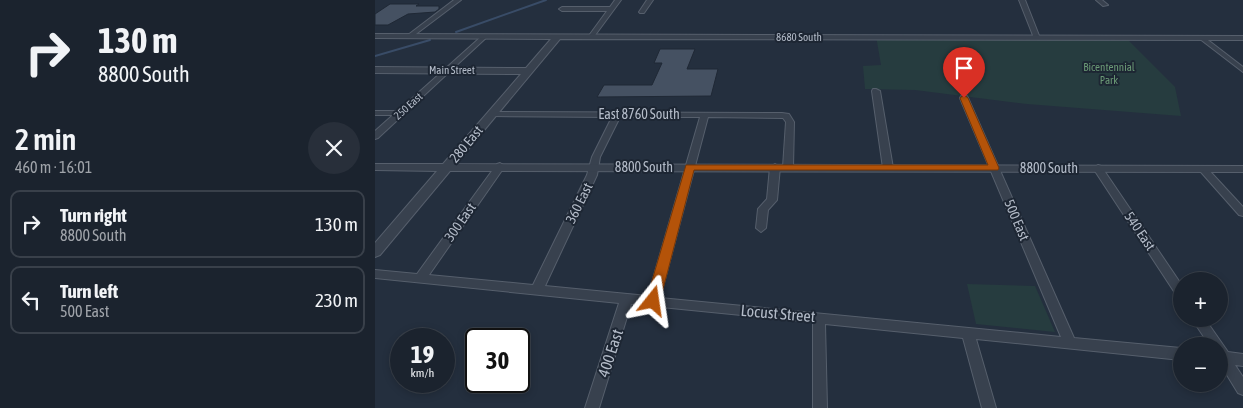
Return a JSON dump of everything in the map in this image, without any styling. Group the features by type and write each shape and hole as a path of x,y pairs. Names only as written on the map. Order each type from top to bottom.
{"street":[{"path":"410,36 458,0"},
{"path":"591,37 617,0"},
{"path":"642,12 650,0"},
{"path":"1021,0 1037,38"},
{"path":"1099,0 1105,5"},
{"path":"561,9 610,9"},
{"path":"1223,38 1243,32"},
{"name":"8680 South","path":"375,36 1243,38"},
{"name":"250 East","path":"375,136 485,36"},
{"name":"280 East","path":"377,246 448,166 558,36"},
{"path":"1202,38 1243,70"},
{"name":"Main Street","path":"375,70 529,71"},
{"path":"877,91 888,168"},
{"name":"500 East","path":"964,98 1070,343"},
{"path":"375,113 400,113"},
{"name":"East 8760 South","path":"492,114 777,114 786,116 790,122 788,167"},
{"name":"360 East","path":"537,290 617,114"},
{"path":"653,301 705,114"},
{"name":"300 East","path":"420,279 500,166"},
{"name":"8800 South","path":"375,167 595,166 1243,169"},
{"path":"761,228 763,209 772,200 775,167"},
{"name":"540 East","path":"1098,168 1173,281"},
{"path":"1203,169 1243,213"},
{"name":"Locust Street","path":"375,274 1173,353"},
{"name":"400 East","path":"592,408 627,298"},
{"path":"819,317 819,408"},
{"path":"968,332 989,408"},
{"path":"1228,356 1243,360"},
{"path":"1228,366 1243,389"}],"green space":[{"name":"Bicentennial Park","path":"876,36 1124,36 1175,87 1181,116 1027,104 915,90 865,89 863,66 881,65"},
{"path":"967,284 1035,286 1055,332 976,324"}],"building":[{"path":"390,4 439,6 439,9 435,12 408,14 388,25 375,25 375,14"},
{"path":"660,49 695,49 687,69 718,69 711,96 597,97 604,85 652,85 662,63 654,63"}],"waterway":[{"path":"456,32 546,0"},
{"path":"375,56 430,40"}],"route":[{"path":"653,301 690,167 994,168 964,98"}]}
